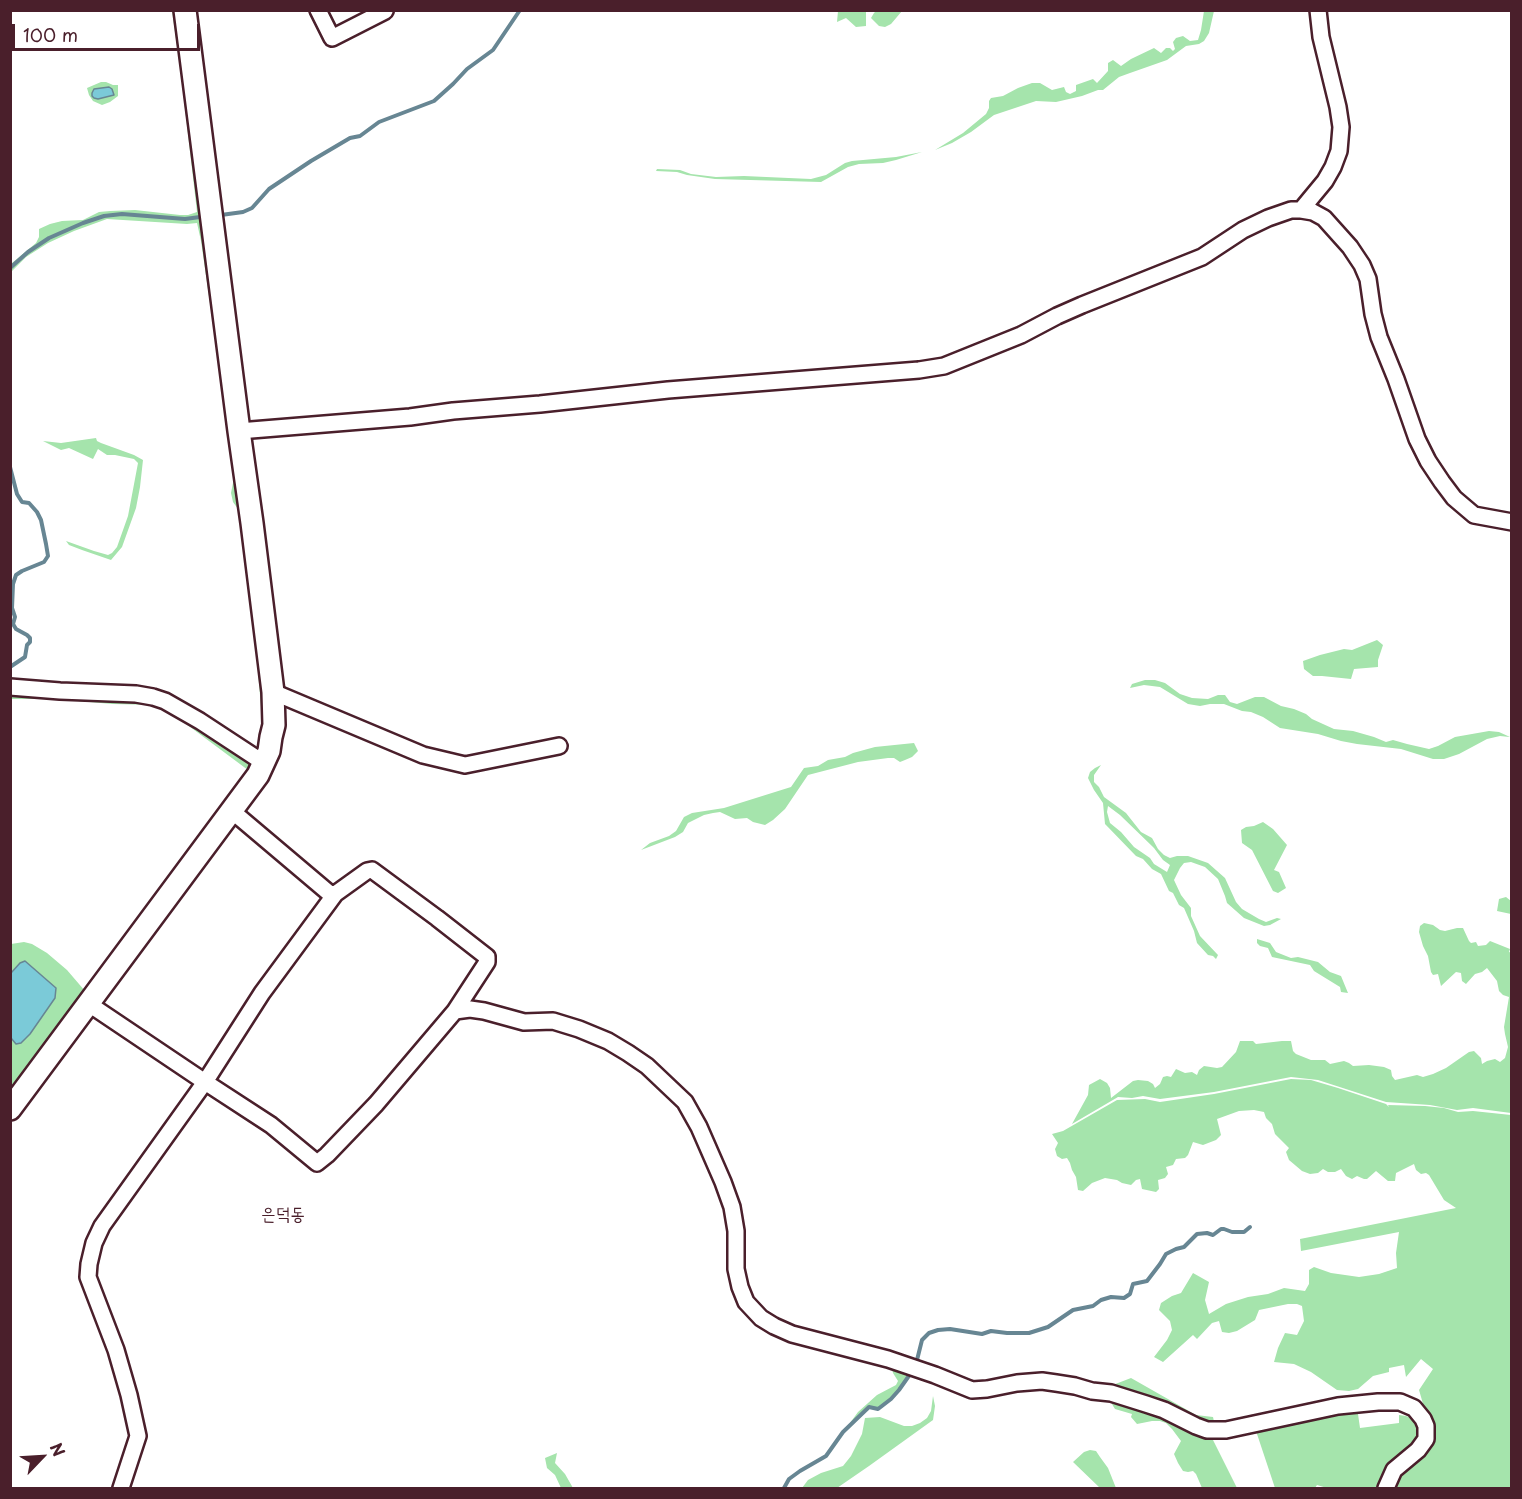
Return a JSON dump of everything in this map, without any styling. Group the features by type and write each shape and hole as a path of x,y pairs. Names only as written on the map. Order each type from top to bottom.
{"main road":[{"path":"10,1109 258,775 269,751 274,725 273,692 252,523 238,431 185,10"}],"street":[{"path":"318,10 332,38 385,11"},
{"path":"1301,210 1325,181 1339,151 1341,127 1318,10"},
{"path":"238,431 410,417 668,390 919,370 944,366 1021,335 1082,305 1202,257 1243,230 1268,218 1291,210 1301,210 1313,212 1324,218 1350,247 1362,265 1368,279 1379,338 1417,439 1442,482 1454,498 1474,515 1512,522"},
{"path":"10,687 136,694 165,700 264,763"},
{"path":"273,692 423,755 465,765 559,746"},
{"path":"232,811 329,893 335,894"},
{"path":"89,1004 205,1082 271,1125 317,1163 376,1104 455,1011 487,962 487,957 372,870 367,871 335,894 262,993 205,1082 102,1226 94,1243 88,1277 116,1350 138,1436 121,1488"},
{"path":"455,1011 477,1010 524,1022 553,1022 579,1029 608,1041 628,1053 647,1066 685,1101 699,1127 732,1207 736,1231 736,1269 740,1287 746,1302 761,1318 774,1326 792,1334 888,1359 972,1390 1041,1381 1065,1384 1111,1393 1146,1404 1207,1430 1226,1430 1338,1406 1400,1402 1414,1408 1423,1419 1426,1426 1426,1439 1418,1450 1394,1470 1386,1488"}],"green space":[{"path":"172,11 179,11 267,711 260,744 262,718 254,626 241,522 231,493 234,478 228,429 197,223 107,219 48,243 26,257 11,272 12,263 36,243 39,229 50,224 83,220 99,212 110,211 135,210 180,215 197,212"},
{"path":"838,11 866,11 866,26 856,27 846,18 837,22"},
{"path":"876,11 902,11 891,24 885,27 879,26 871,18"},
{"path":"1204,11 1214,11 1209,33 1199,44 1186,46 1167,60 1119,77 1103,90 1056,102 1036,101 994,115 971,132 935,150 963,133 986,114 991,98 1003,96 1032,83 1040,83 1052,90 1064,87 1070,94 1076,91 1076,85 1093,79 1097,83 1108,71 1108,63 1113,60 1121,66 1154,48 1161,53 1166,48 1173,51 1175,49 1173,42 1176,38 1183,36 1190,41 1198,40"},
{"path":"101,82 118,85 118,96 102,105 93,101 87,88"},
{"path":"922,152 883,163 848,167 821,182 715,179 677,172 656,171 657,169 680,170 691,174 716,177 811,179 826,175 852,161"},
{"path":"96,438 101,443 143,460 136,508 122,547 111,560 69,545 66,541 108,555 112,553 117,547 128,516 138,463 134,459 107,455 98,449 93,459 69,448 61,450 43,441 61,443"},
{"path":"1377,640 1383,645 1378,667 1354,669 1351,679 1313,676 1304,669 1303,661 1344,649 1352,650"},
{"path":"1145,680 1165,683 1180,694 1192,698 1208,699 1225,695 1230,702 1237,704 1255,697 1264,697 1281,706 1306,714 1334,729 1353,731 1386,742 1393,740 1429,749 1455,737 1489,731 1510,737 1500,736 1487,739 1459,754 1444,759 1433,759 1401,749 1357,744 1318,734 1280,728 1263,717 1224,704 1200,706 1188,704 1160,687 1144,685 1130,688 1132,684"},
{"path":"10,693 156,701 257,769 154,907 147,905 165,885 242,782 248,770 170,712 156,705 55,699 11,699"},
{"path":"914,743 918,751 912,757 900,762 894,758 888,758 858,762 808,775 785,809 765,825 747,818 735,819 720,812 713,813 688,823 683,832 675,837 641,850 650,843 676,831 684,817 692,813 724,808 791,787 804,768 818,766 828,760 875,747"},
{"path":"1101,765 1094,775 1094,782 1104,797 1126,813 1141,832 1152,838 1164,855 1170,858 1188,856 1208,863 1225,878 1236,902 1242,909 1266,922 1281,919 1264,926 1244,918 1227,903 1218,879 1205,867 1191,862 1184,863 1174,880 1181,895 1191,908 1191,916 1200,936 1218,955 1216,959 1208,955 1197,943 1184,908 1169,891 1161,874 1136,856 1105,824 1103,803 1088,778 1090,772","holes":["1108,806 1170,865 1167,872 1134,847 1110,823"]},
{"path":"1263,822 1273,829 1287,845 1274,870 1279,872 1286,888 1278,893 1273,891 1252,850 1242,843 1241,830"},
{"path":"1506,897 1511,901 1511,914 1497,911 1499,899"},
{"path":"1424,923 1445,931 1463,928 1471,943 1476,942 1478,946 1486,945 1490,941 1510,949 1509,952 1512,953 1511,1113 1386,1102 1318,1080 1291,1077 1214,1092 1160,1099 1143,1096 1118,1097 1072,1124 1088,1095 1089,1085 1100,1079 1110,1088 1111,1098 1133,1081 1148,1081 1155,1088 1163,1077 1171,1077 1176,1069 1197,1075 1204,1066 1222,1067 1236,1052 1240,1041 1253,1041 1256,1044 1291,1041 1296,1054 1311,1060 1325,1060 1330,1064 1344,1061 1353,1066 1384,1067 1391,1070 1395,1080 1433,1074 1474,1051 1481,1058 1482,1064 1495,1059 1500,1062 1505,1058 1508,1047 1504,1027 1509,997 1499,991 1497,981 1487,968 1475,974 1466,984 1462,981 1461,973 1456,972 1441,986 1438,974 1433,975 1431,972 1419,932 1420,926"},
{"path":"1257,939 1270,943 1276,952 1291,958 1298,957 1318,962 1330,972 1341,976 1348,993 1341,992 1340,987 1314,971 1310,965 1272,957 1268,948 1260,946"},
{"path":"24,942 47,953 67,970 85,991 11,1100 11,1038 17,1044 55,998 56,988 25,961 11,973 11,944"},
{"path":"1291,1079 1311,1080 1386,1104 1389,1107 1388,1105 1425,1106 1458,1112 1473,1111 1511,1115 1511,1488 1393,1488 1401,1474 1431,1444 1419,1390 1433,1369 1421,1359 1406,1377 1404,1365 1389,1368 1389,1372 1373,1376 1358,1389 1349,1391 1337,1390 1311,1372 1294,1364 1274,1362 1285,1333 1297,1335 1304,1321 1302,1306 1297,1304 1259,1310 1255,1320 1229,1333 1222,1332 1219,1321 1212,1323 1197,1339 1193,1335 1163,1362 1154,1357 1172,1330 1170,1321 1159,1310 1161,1303 1181,1293 1193,1273 1209,1282 1205,1300 1209,1314 1226,1304 1284,1288 1305,1291 1309,1284 1309,1270 1314,1267 1331,1273 1359,1277 1379,1274 1397,1268 1396,1253 1399,1232 1301,1251 1300,1239 1456,1208 1444,1200 1429,1175 1421,1174 1416,1170 1414,1164 1396,1173 1395,1181 1388,1181 1376,1171 1367,1179 1357,1176 1352,1179 1346,1176 1341,1169 1328,1172 1323,1169 1318,1173 1310,1174 1302,1171 1289,1160 1286,1152 1289,1148 1275,1134 1264,1112 1254,1110 1239,1111 1217,1119 1221,1135 1216,1140 1203,1145 1193,1142 1185,1158 1176,1159 1173,1165 1166,1167 1168,1174 1165,1178 1158,1180 1159,1189 1156,1192 1142,1189 1140,1179 1131,1185 1105,1178 1092,1183 1083,1191 1078,1190 1076,1177 1067,1158 1062,1159 1057,1156 1055,1149 1058,1143 1052,1134 1063,1131 1117,1100 1145,1099 1160,1102"},
{"path":"893,1365 913,1370 899,1390 878,1409 869,1407 850,1423 858,1412 877,1395 896,1385 898,1381 893,1373"},
{"path":"1131,1378 1196,1415 1213,1417 1215,1426 1105,1388"},
{"path":"933,1396 935,1406 933,1420 869,1466 837,1488 802,1488 808,1480 821,1473 843,1466 862,1434 865,1418 880,1417 904,1426 912,1426 927,1418 931,1411"},
{"path":"1107,1396 1207,1432 1237,1488 1202,1488 1196,1474 1193,1471 1183,1471 1178,1463 1174,1454 1181,1441 1166,1423 1152,1421 1137,1424 1131,1417 1132,1414 1115,1409"},
{"path":"1357,1407 1360,1428 1399,1423 1399,1415 1416,1420 1423,1433 1381,1488 1327,1488 1317,1485 1315,1488 1275,1488 1255,1428"},
{"path":"1096,1451 1108,1468 1116,1488 1100,1488 1073,1462 1084,1452"},
{"path":"557,1453 555,1463 573,1488 561,1488 555,1475 547,1468 545,1458"}],"water":[{"path":"109,87 114,95 98,99 92,96 94,89"},
{"path":"25,961 56,988 55,998 30,1034 21,1043 16,1044 11,1038 11,973"}],"waterway":[{"path":"221,215 243,212 252,208 269,189 350,138 360,136 379,122 434,101 467,69 493,50 520,10"},
{"path":"10,268 49,238 104,216 122,214 185,219 200,217"},
{"path":"10,467 17,494 22,502 29,503 41,520 48,556 44,562 16,575 13,584 12,608 15,617 13,624 16,629 30,638 30,642 27,645 25,657 10,667"},
{"path":"916,1364 922,1340 929,1333 950,1329 982,1334 991,1331 1029,1333 1048,1327 1073,1310 1093,1306 1111,1297 1124,1298 1130,1294 1133,1284 1147,1281 1166,1254 1184,1247 1197,1234 1213,1235 1221,1229 1244,1232 1250,1227"},
{"path":"784,1488 789,1479 826,1456 843,1432 869,1407 878,1409 891,1399 913,1370"}],"district":[{"name":"은덕동","path":"283,1215"}]}
